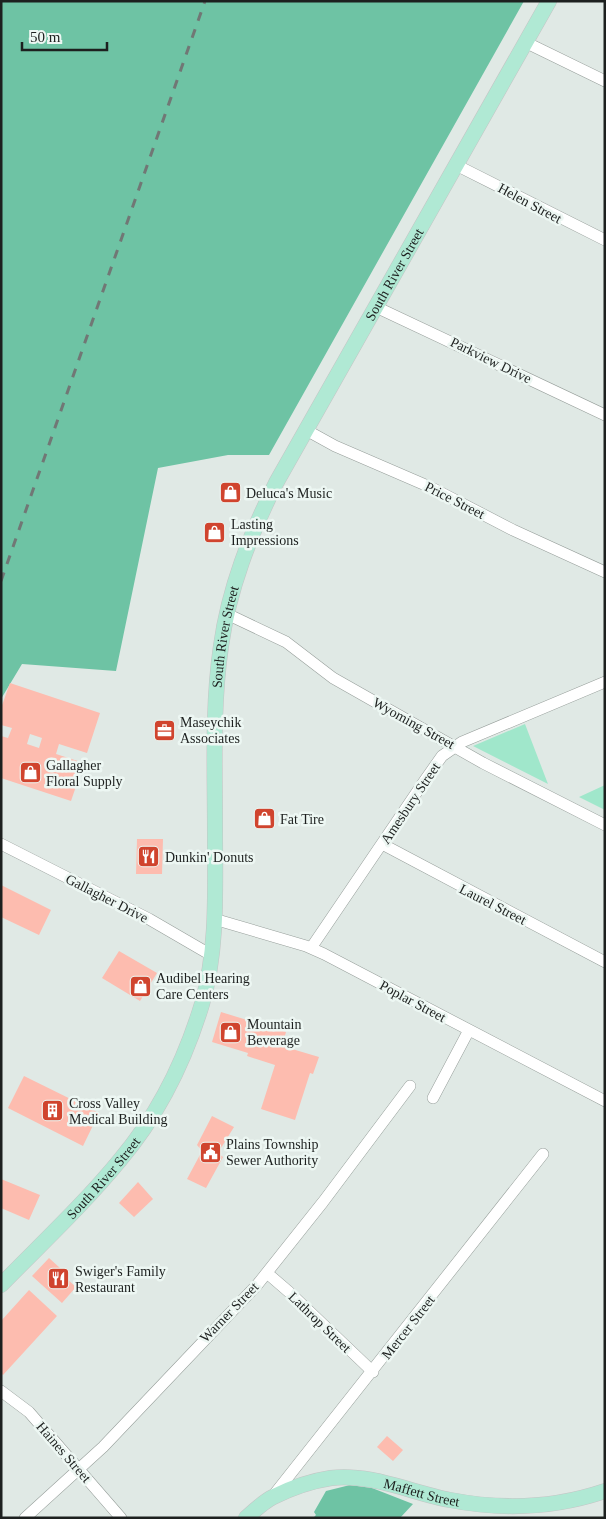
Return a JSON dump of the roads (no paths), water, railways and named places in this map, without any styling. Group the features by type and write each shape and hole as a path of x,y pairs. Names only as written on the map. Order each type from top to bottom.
{"main road":[{"name":"South River Street","path":"1,1285 85,1200 120,1160 143,1129 166,1089 192,1032 202,1002 212,955 218,668 227,614 244,554 256,524 306,430 549,1"},
{"name":"Maffett Street","path":"246,1518 272,1498 310,1482 332,1478 370,1481 417,1493 487,1506 542,1506 605,1491"}],"street":[{"path":"525,42 605,81"},
{"name":"Helen Street","path":"456,165 605,240"},
{"name":"Parkview Drive","path":"376,307 605,415"},
{"name":"Price Street","path":"306,430 335,446 430,487 513,530 605,572"},
{"name":"Wyoming Street","path":"227,614 286,642 333,678 483,762 605,825"},
{"name":"Amesbury Street","path":"311,948 436,763 455,746 605,682"},
{"name":"Gallagher Drive","path":"1,844 149,919 212,955"},
{"name":"Laurel Street","path":"382,844 605,962"},
{"name":"Poplar Street","path":"214,919 311,948 605,1101"},
{"path":"433,1098 468,1030"},
{"name":"Warner Street","path":"25,1518 103,1447 267,1272 323,1202 410,1086"},
{"name":"Mercer Street","path":"272,1498 543,1154"},
{"name":"Lathrop Street","path":"267,1272 372,1372"},
{"name":"Haines Street","path":"1,1391 29,1412 121,1518"}],"railway":[{"path":"1,581 205,1"}],"place":[{"name":"Deluca's Music","path":"230,493"},
{"name":"Lasting Impressions","path":"215,532"},
{"name":"Maseychik Associates","path":"164,730"},
{"name":"Gallagher Floral Supply","path":"30,773"},
{"name":"Fat Tire","path":"264,819"},
{"name":"Dunkin' Donuts","path":"149,857"},
{"name":"Audibel Hearing Care Centers","path":"140,986"},
{"name":"Mountain Beverage","path":"231,1032"},
{"name":"Cross Valley Medical Building","path":"53,1111"},
{"name":"Plains Township Sewer Authority","path":"210,1152"},
{"name":"Swiger's Family Restaurant","path":"59,1279"}]}
